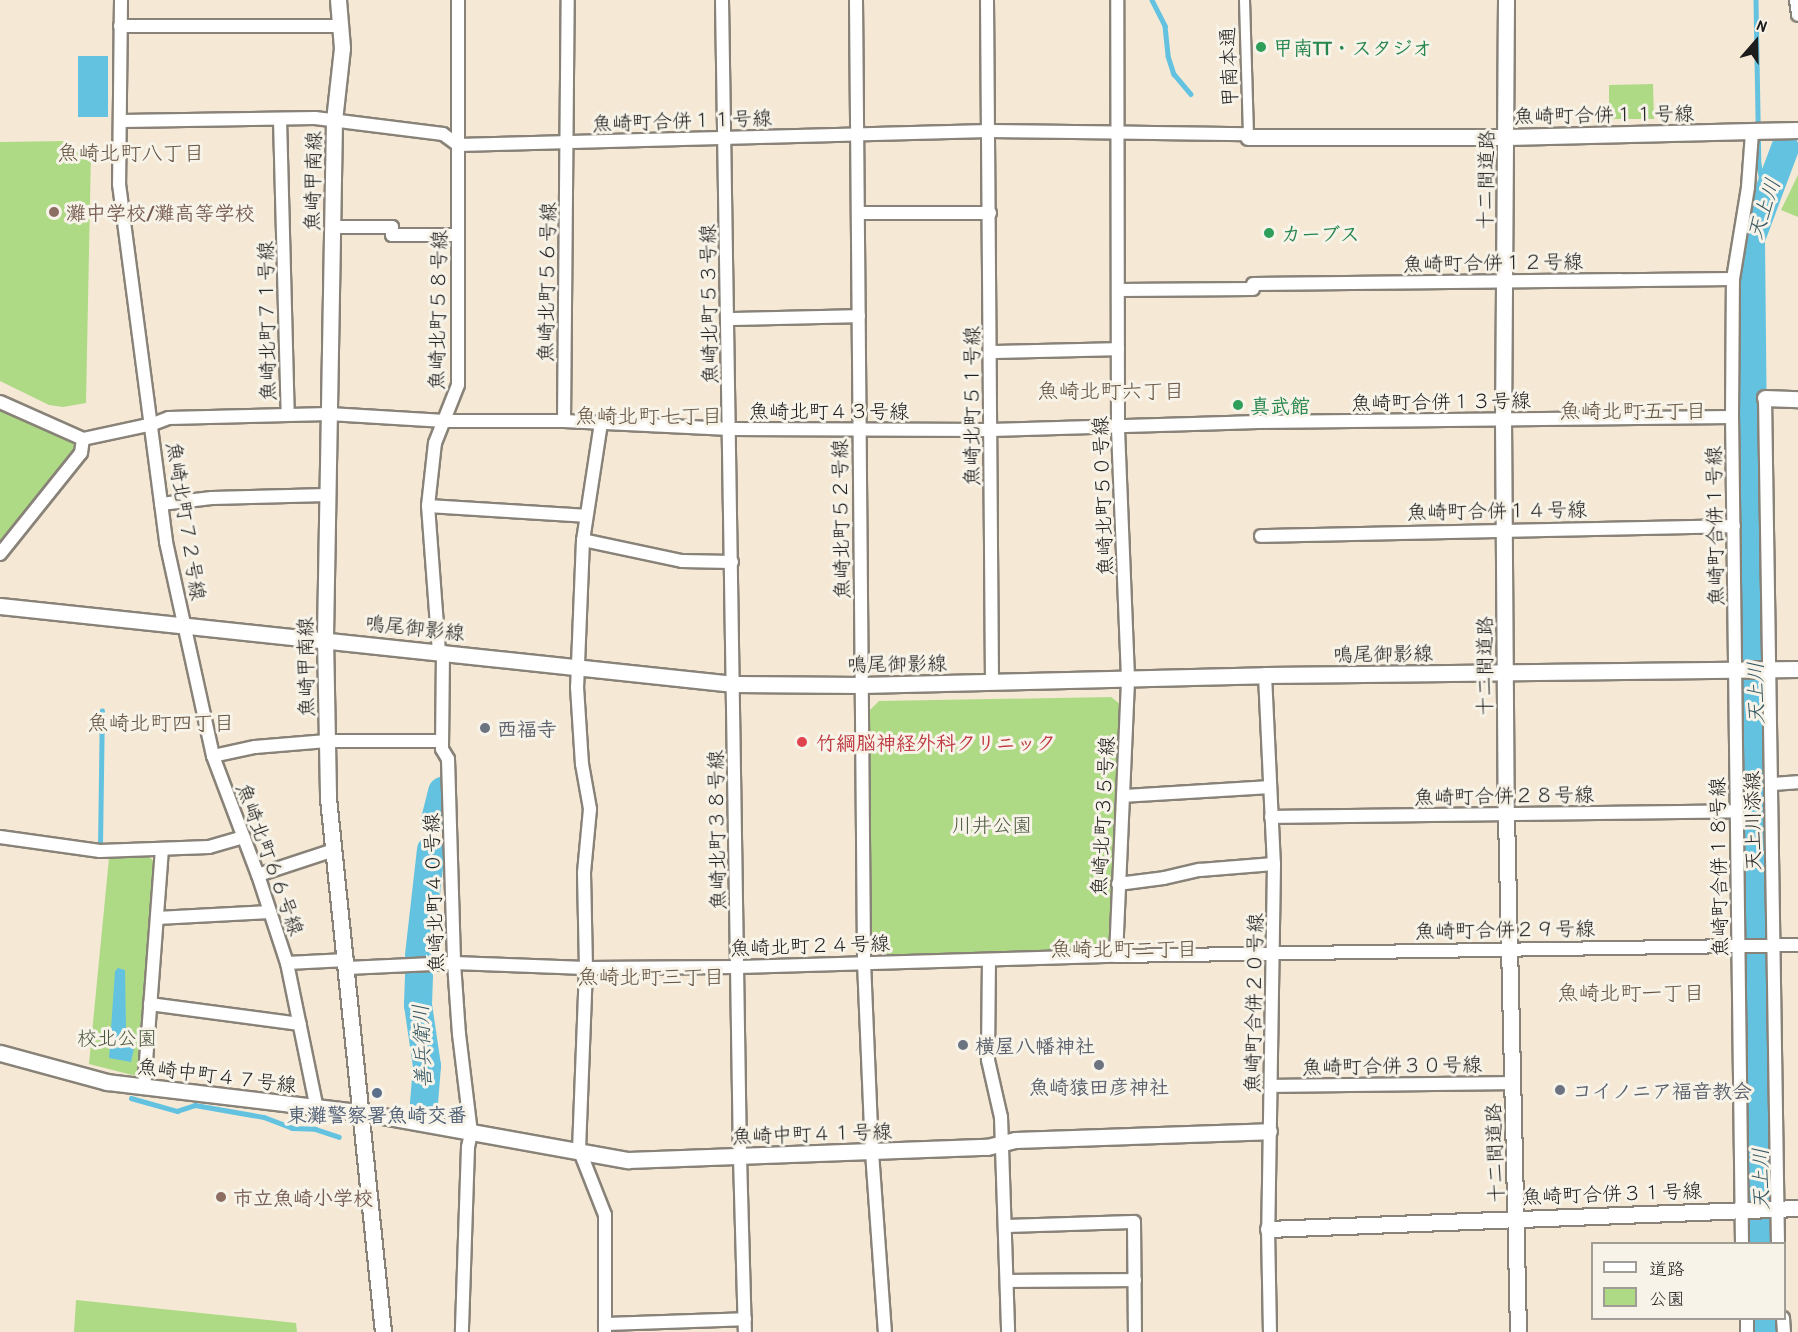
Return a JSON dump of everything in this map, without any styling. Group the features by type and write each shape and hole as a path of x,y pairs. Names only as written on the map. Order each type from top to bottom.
{"street":[{"name":"魚崎北町７２号線","path":"121,0 122,121 119,184 153,424 166,542 183,624"},
{"name":"魚崎甲南線","path":"338,0 342,48 334,121 325,638 328,798 347,964 383,1332"},
{"name":"魚崎北町５８号線","path":"441,652 428,506 435,443 458,385 458,0"},
{"name":"魚崎北町５６号線","path":"564,421 568,0"},
{"name":"魚崎北町５３号線","path":"723,0 734,684"},
{"name":"魚崎北町５２号線","path":"856,0 864,962 872,1152 885,1332"},
{"name":"魚崎北町５１号線","path":"987,0 992,681"},
{"name":"魚崎北町５０号線","path":"1117,0 1118,427 1128,678"},
{"name":"甲南本通","path":"1244,0 1248,135"},
{"name":"十二間道路","path":"1506,0 1507,137 1503,419 1506,815 1518,1332"},
{"path":"1796,0 1798,15"},
{"path":"120,26 340,26"},
{"name":"魚崎町合併１１号線","path":"122,121 280,119 334,121 443,134 458,145 724,140 989,131 1507,137 1798,130"},
{"name":"魚崎北町７１号線","path":"280,119 288,415"},
{"name":"魚崎町合併１号線","path":"1738,670 1732,417 1733,279 1748,187 1752,132"},
{"path":"858,213 990,213"},
{"path":"332,227 392,227 392,235 458,235"},
{"name":"魚崎町合併１２号線","path":"1118,290 1505,281 1733,279"},
{"path":"728,319 859,316"},
{"path":"990,352 1118,349"},
{"path":"1765,399 1798,399"},
{"name":"天上川添線","path":"1765,399 1768,669 1772,784 1774,1208 1778,1242"},
{"path":"0,402 83,439 81,453 0,554"},
{"name":"魚崎北町４３号線","path":"83,439 153,424 169,418 329,414 445,422 564,421 730,429 991,430 1258,422"},
{"name":"魚崎町合併１３号線","path":"1258,422 1732,417"},
{"path":"601,423 585,516 578,666 582,764 590,809 584,873 586,968 579,1149 605,1215 605,1328 745,1326"},
{"path":"162,504 212,498 327,495"},
{"path":"428,506 585,516"},
{"name":"魚崎町合併１４号線","path":"1261,536 1504,529 1734,526"},
{"path":"583,540 682,561 732,562"},
{"name":"鳴尾御影線","path":"0,606 325,638 734,684 861,686 1265,675 1798,669"},
{"name":"魚崎北町６６号線","path":"183,624 213,756 258,875 287,963 317,1109"},
{"name":"魚崎北町４０号線","path":"441,652 442,749 448,759 454,963 459,1034 471,1133 468,1147 462,1332"},
{"name":"魚崎町合併１８号線","path":"1738,670 1737,944 1743,1242"},
{"name":"魚崎町合併２０号線","path":"1265,675 1274,864 1268,1229 1270,1332"},
{"name":"魚崎北町３５号線","path":"1116,956 1128,678"},
{"name":"魚崎北町３８号線","path":"734,684 740,1157 745,1326"},
{"path":"213,756 255,747 327,741 442,741"},
{"path":"1772,784 1798,782"},
{"path":"1123,796 1269,787"},
{"name":"魚崎町合併２８号線","path":"1271,817 1737,811"},
{"path":"0,837 100,851 209,847 244,837"},
{"path":"144,1088 162,849"},
{"path":"258,875 334,850"},
{"path":"1118,884 1164,878 1200,870 1274,864"},
{"path":"157,918 270,912"},
{"name":"魚崎町合併２９号線","path":"1274,955 1509,948 1798,945"},
{"name":"魚崎北町２４号線","path":"287,963 454,963 586,968 738,967 1116,956 1274,955"},
{"path":"989,960 988,1060 998,1097 1008,1332"},
{"path":"150,1004 300,1024"},
{"name":"魚崎中町４７号線","path":"0,1053 108,1082 144,1088 360,1112"},
{"name":"魚崎町合併３０号線","path":"1272,1086 1512,1083"},
{"name":"魚崎中町４１号線","path":"360,1112 471,1133 579,1149 628,1160 872,1152 1001,1144 1015,1140 1269,1131"},
{"name":"魚崎町合併３１号線","path":"1268,1229 1798,1208"},
{"path":"1005,1226 1134,1222 1135,1332"},
{"path":"1007,1281 1135,1280"}],"green space":[{"path":"1653,84 1654,119 1609,119 1609,85"},
{"path":"65,141 65,152 91,152 86,403 63,407 49,405 0,381 0,142"},
{"path":"1798,175 1798,217 1781,210"},
{"path":"0,408 74,443 75,453 0,547"},
{"name":"川井公園","path":"1111,697 1120,704 1109,940 1098,949 885,955 871,943 868,712 879,701"},
{"name":"校北公園","path":"147,855 157,864 140,1077 89,1064 109,858"},
{"path":"76,1300 296,1323 297,1332 74,1332"}],"water":[{"path":"78,56 108,56 108,117 78,117"},
{"path":"118,968 125,970 126,1030 135,1044 131,1062 109,1058 115,971"}],"waterway":[{"path":"1152,0 1165,26 1168,56 1174,74 1191,94"},
{"path":"1756,0 1759,164 1765,197"},
{"name":"天上川","path":"1761,1242 1751,239 1785,148"},
{"path":"100,847 102,711"},
{"path":"435,820 442,791"},
{"path":"419,955 431,850"},
{"name":"善兵衛川","path":"419,976 418,1005 427,1066 423,1116"},
{"path":"131,1098 177,1111 195,1105 264,1117 292,1128 315,1129 339,1137"},
{"name":"天上川","path":"1766,1320 1768,1332"}],"place":[{"name":"甲南TT・スタジオ","path":"1261,47"},
{"name":"灘中学校/灘高等学校","path":"54,212"},
{"name":"カーブス","path":"1269,233"},
{"name":"真武館","path":"1238,405"},
{"name":"西福寺","path":"485,728"},
{"name":"竹綱脳神経外科クリニック","path":"802,742"},
{"name":"横屋八幡神社","path":"963,1045"},
{"name":"魚崎猿田彦神社","path":"1099,1065"},
{"name":"コイノニア福音教会","path":"1560,1090"},
{"name":"東灘警察署魚崎交番","path":"377,1093"},
{"name":"市立魚崎小学校","path":"221,1197"}],"district":[{"name":"魚崎北町八丁目","path":"131,153"},
{"name":"魚崎北町六丁目","path":"1111,391"},
{"name":"魚崎北町五丁目","path":"1633,411"},
{"name":"魚崎北町七丁目","path":"649,416"},
{"name":"魚崎北町四丁目","path":"161,723"},
{"name":"魚崎北町二丁目","path":"1124,949"},
{"name":"魚崎北町三丁目","path":"651,977"},
{"name":"魚崎北町一丁目","path":"1631,993"}]}
